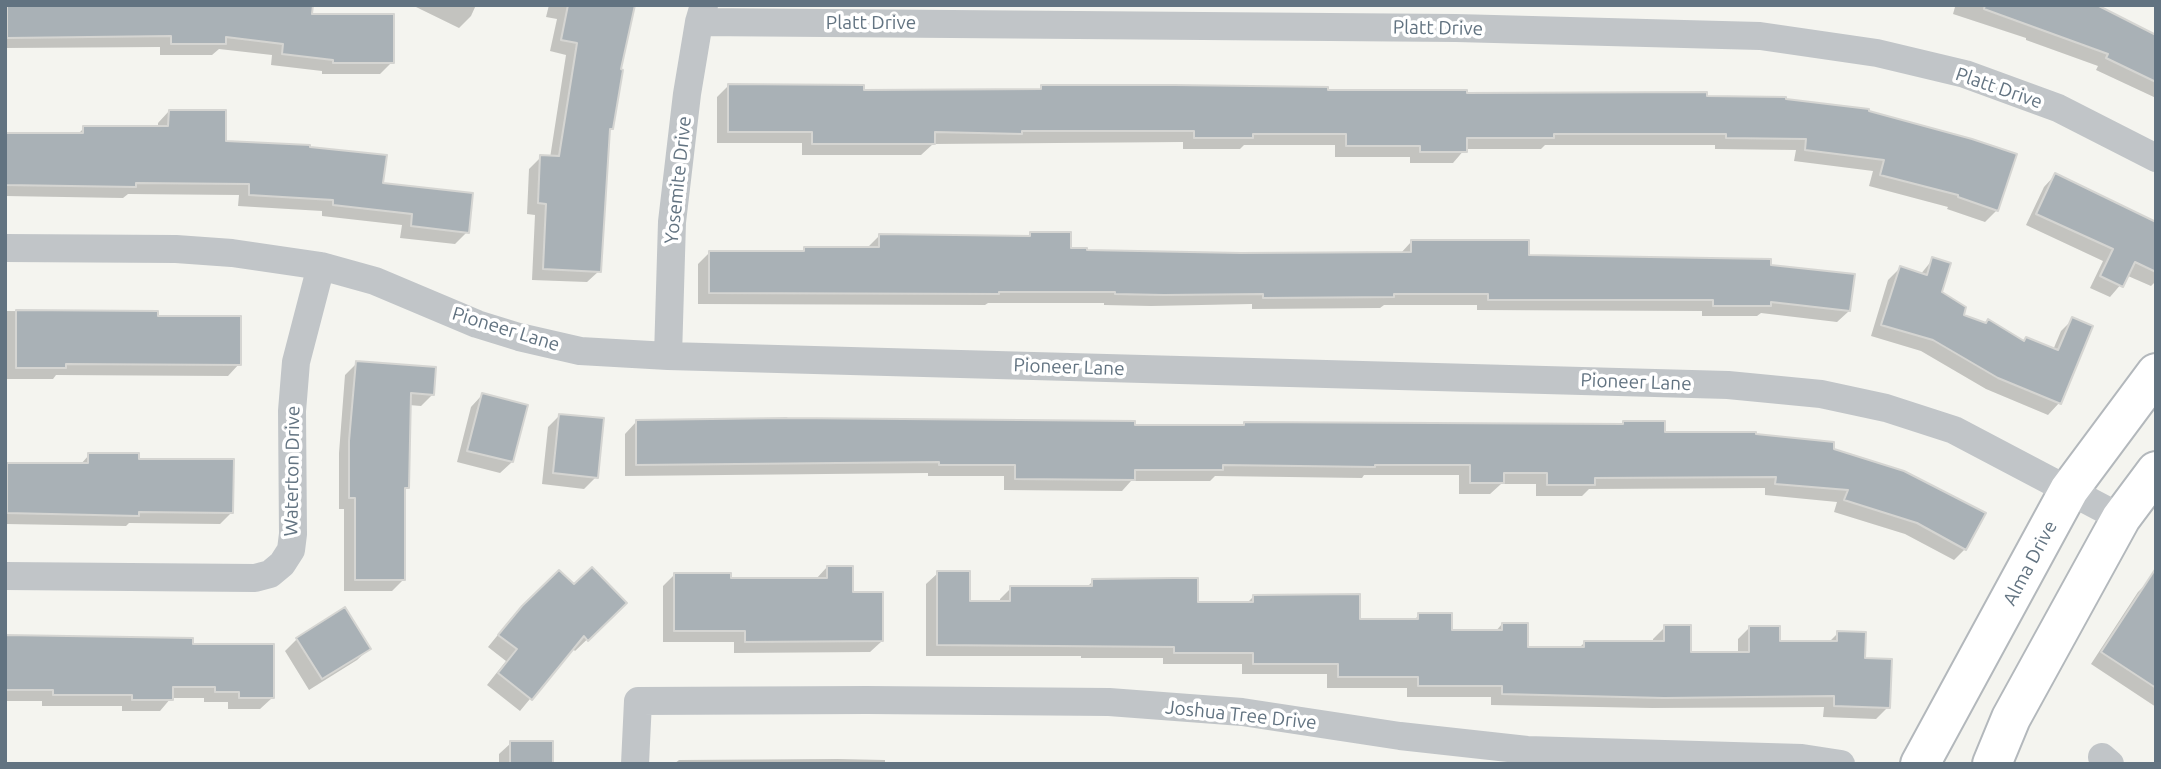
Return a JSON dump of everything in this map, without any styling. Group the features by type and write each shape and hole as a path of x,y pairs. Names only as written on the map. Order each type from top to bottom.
{"main road":[{"name":"Alma Drive","path":"1920,764 2069,491 2156,373"},
{"path":"1992,764 2011,718 2121,518 2156,471"}],"street":[{"name":"Platt Drive","path":"701,14 1457,17 1759,36 1877,53 1965,74 2047,104 2156,158"},
{"name":"Yosemite Drive","path":"668,356 672,222 687,94 701,14"},
{"name":"Pioneer Lane","path":"5,248 176,249 232,253 321,266 375,281 477,324 580,351 668,356 1728,385 1808,392 1886,408 1954,430 2121,518"},
{"name":"Waterton Drive","path":"5,576 255,579 270,574 282,564 291,550 293,534 292,411 296,362 321,266"},
{"name":"Joshua Tree Drive","path":"635,764 638,701 1109,702 1242,712 1400,736 1527,750 1802,758 1841,764"}],"building":[{"path":"7,5 313,5 312,14 394,14 394,63 333,63 333,60 282,54 283,44 226,37 226,44 171,44 171,36 7,38"},
{"path":"568,5 635,5 621,69 623,70 613,129 610,129 601,272 543,269 546,204 538,203 540,155 559,156 577,43 561,40"},
{"path":"1985,5 2097,5 2156,35 2156,82 2106,58 2108,54 1984,9"},
{"path":"728,84 864,85 864,90 1041,89 1041,85 1174,85 1328,87 1328,90 1467,90 1467,93 1707,92 1707,96 1786,97 1869,109 2017,154 1998,211 1958,195 1880,175 1884,160 1805,150 1806,139 1726,138 1726,134 1554,134 1554,138 1467,138 1467,152 1420,152 1420,146 1346,146 1346,134 1253,134 1253,138 1194,138 1194,131 1022,131 1022,134 935,132 935,144 812,144 812,132 728,132"},
{"path":"169,110 226,110 226,141 310,145 387,155 383,183 473,193 469,233 411,226 412,214 333,205 333,200 249,195 249,184 136,183 136,187 5,185 5,133 83,133 83,126 168,126"},
{"path":"2055,173 2156,222 2156,272 2135,262 2123,287 2100,276 2113,249 2036,214"},
{"path":"1030,232 1071,232 1071,248 1087,250 1241,253 1411,252 1411,240 1529,240 1529,255 1771,259 1771,265 1855,274 1850,311 1771,302 1771,306 1713,306 1713,300 1488,300 1488,294 1263,298 1263,294 1164,295 1115,292 709,293 709,251 804,251 804,247 879,247 879,234 1030,236"},
{"path":"1932,257 1951,263 1942,292 1966,307 1964,315 1986,323 1988,319 2024,341 2026,337 2058,350 2072,317 2093,326 2061,404 1998,378 1933,340 1881,325 1900,266 1927,275"},
{"path":"16,310 158,311 158,316 241,316 241,365 66,364 66,368 16,368"},
{"path":"356,361 436,367 434,395 411,393 409,488 405,488 405,580 355,580 355,498 349,498 349,441"},
{"path":"482,393 528,405 513,462 467,451"},
{"path":"559,414 604,418 598,478 553,473"},
{"path":"787,418 1135,421 1135,425 1244,425 1244,422 1623,424 1623,421 1665,421 1665,432 1756,432 1834,442 1834,449 1904,471 1986,513 1966,550 1917,523 1844,500 1848,490 1775,484 1776,477 1595,478 1595,485 1547,485 1547,473 1504,473 1504,483 1470,483 1470,465 1223,465 1223,470 1135,470 1135,480 1015,479 1015,465 939,465 939,462 636,465 636,420"},
{"path":"88,453 139,453 139,459 234,459 233,513 139,512 139,516 7,513 7,463 88,463"},
{"path":"827,566 853,566 853,592 883,592 883,641 745,642 745,631 674,631 674,573 731,573 731,578 827,578"},
{"path":"592,567 627,603 588,641 584,636 532,700 498,673 517,649 498,635 522,606 559,570 574,584"},
{"path":"2156,568 2156,688 2101,652"},
{"path":"937,571 970,571 970,601 1010,601 1010,586 1092,586 1092,579 1198,578 1198,602 1253,602 1253,595 1360,594 1360,619 1418,619 1418,613 1452,613 1452,630 1502,630 1502,623 1528,623 1528,647 1584,647 1584,641 1664,641 1664,625 1691,625 1691,652 1749,652 1749,626 1780,626 1780,641 1837,641 1837,631 1866,632 1865,658 1892,659 1890,708 1834,706 1834,696 1664,698 1502,694 1502,686 1418,686 1418,677 1338,677 1338,664 1253,664 1253,653 1174,653 1174,647 937,645"},
{"path":"345,607 371,649 322,679 296,638"},
{"path":"5,635 193,638 193,644 274,644 274,698 239,698 239,692 215,692 215,687 173,687 173,700 132,700 132,695 53,695 53,690 5,690"},
{"path":"510,741 553,741 553,764 510,764"}]}
